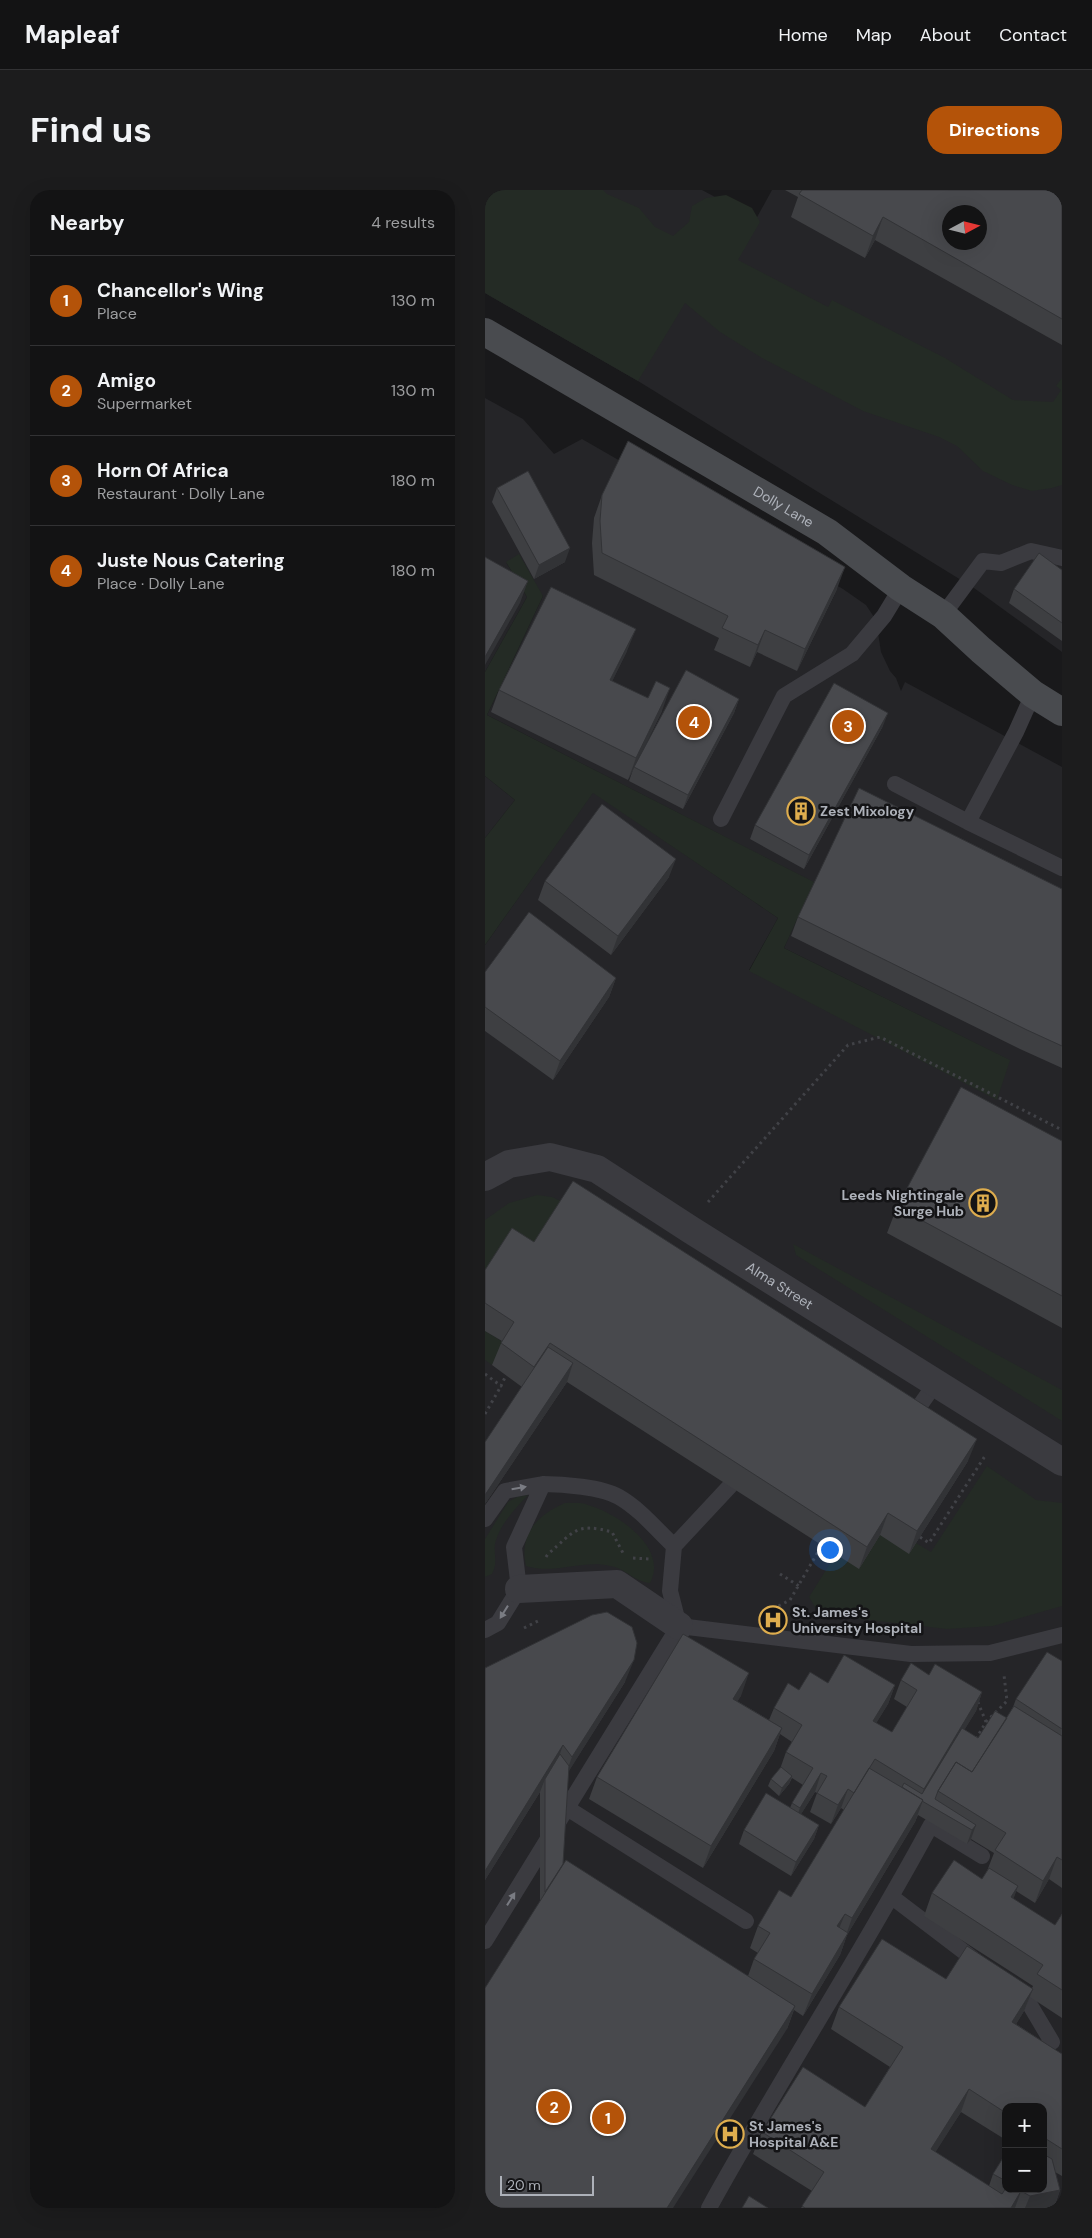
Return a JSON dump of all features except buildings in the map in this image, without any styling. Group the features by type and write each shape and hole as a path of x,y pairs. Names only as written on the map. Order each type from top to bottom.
{"street":[{"name":"Dolly Lane","path":"485,332 827,532 901,588 943,615 1033,694 1062,712"},
{"name":"Alma Street","path":"485,1177 509,1164 550,1157 597,1168 935,1384 1062,1462"},
{"path":"519,1589 617,1584 679,1626"}],"lane":[{"path":"943,615 983,561 1001,563 1031,550 1062,558"},
{"path":"721,819 785,696 851,654 884,616 901,588"},
{"path":"968,822 1016,732 1033,694"},
{"path":"895,784 1062,868"},
{"path":"908,1422 935,1384"},
{"path":"485,1519 505,1490 543,1484 570,1484 618,1496 641,1514 674,1546"},
{"path":"485,1630 498,1622 519,1589 514,1547 543,1484"},
{"path":"485,1940 679,1626 670,1590 674,1546 730,1486"},
{"path":"679,1626 911,1654 990,1653 1062,1635"},
{"path":"567,1808 746,1921"},
{"path":"709,2208 784,2077 892,1897 931,1825 982,1856"},
{"path":"892,1897 1027,2000 1052,2042"}],"path":[{"path":"708,1202 848,1045 880,1037 1062,1130"},
{"path":"485,1374 501,1386"},
{"path":"485,1414 506,1375"},
{"path":"920,1537 929,1543 985,1456"},
{"path":"762,1614 790,1600 822,1545"},
{"path":"780,1574 799,1586"},
{"path":"973,1742 986,1722 1007,1700 1004,1674"},
{"path":"971,1695 978,1700 986,1722"}],"shaded area":[{"path":"485,190 702,190 756,219 772,190 1062,190 1062,652 974,588 638,381 485,293"},
{"path":"485,190 603,190 607,194 639,208 655,227 673,236 689,222 692,206 706,198 726,195 752,208 760,222 738,260 828,307 832,300 945,358 1013,400 1053,402 1061,390 1056,386 1062,378 1062,485 1032,491 1012,485 983,471 957,446 939,437 863,411 762,358 720,332 685,303 638,381 485,293"},
{"name":"St. James's University Hospital","path":"485,398 523,419 554,454 582,439 843,589 866,605 876,620 881,652 901,691 905,682 1062,767 1062,2208 485,2208 485,945 593,792 778,918 749,970 1009,1060 784,948 813,882 487,715 543,596 506,562 527,597 485,672"},
{"path":"519,554 543,596 487,715 814,882 784,948 1010,1060 997,1100 749,971 778,918 593,793 485,945 485,838 515,800 485,776 485,672 527,597 506,562"},
{"path":"485,776 515,800 485,838"},
{"path":"537,1195 552,1197 565,1203 526,1265 485,1279 485,1220 509,1203"},
{"path":"793,1244 1062,1390 1062,1421 796,1255"},
{"path":"485,1331 506,1344 492,1365 485,1360"},
{"path":"987,1466 1036,1500 1062,1503 1062,1606 993,1626 947,1629 819,1614 809,1597 836,1554 880,1535 916,1543 931,1552"},
{"path":"528,1495 502,1527 495,1544 494,1569 492,1574 485,1577 485,1539 508,1502 517,1497"},
{"path":"565,1503 583,1503 600,1509 625,1524 637,1534 646,1545 652,1557 654,1570 650,1583 611,1566 600,1564 547,1569 526,1566 525,1544 532,1527 546,1513"}],"place":[{"name":"Juste Nous Catering","path":"694,722"},
{"name":"Horn Of Africa","path":"848,726"},
{"name":"Zest Mixology","path":"801,811"},
{"name":"Leeds Nightingale Surge Hub","path":"983,1203"},
{"name":"St. James's University Hospital","path":"773,1620"},
{"name":"Amigo","path":"554,2107"},
{"name":"Chancellor's Wing","path":"608,2118"},
{"name":"St James's Hospital A&E","path":"730,2134"}]}
